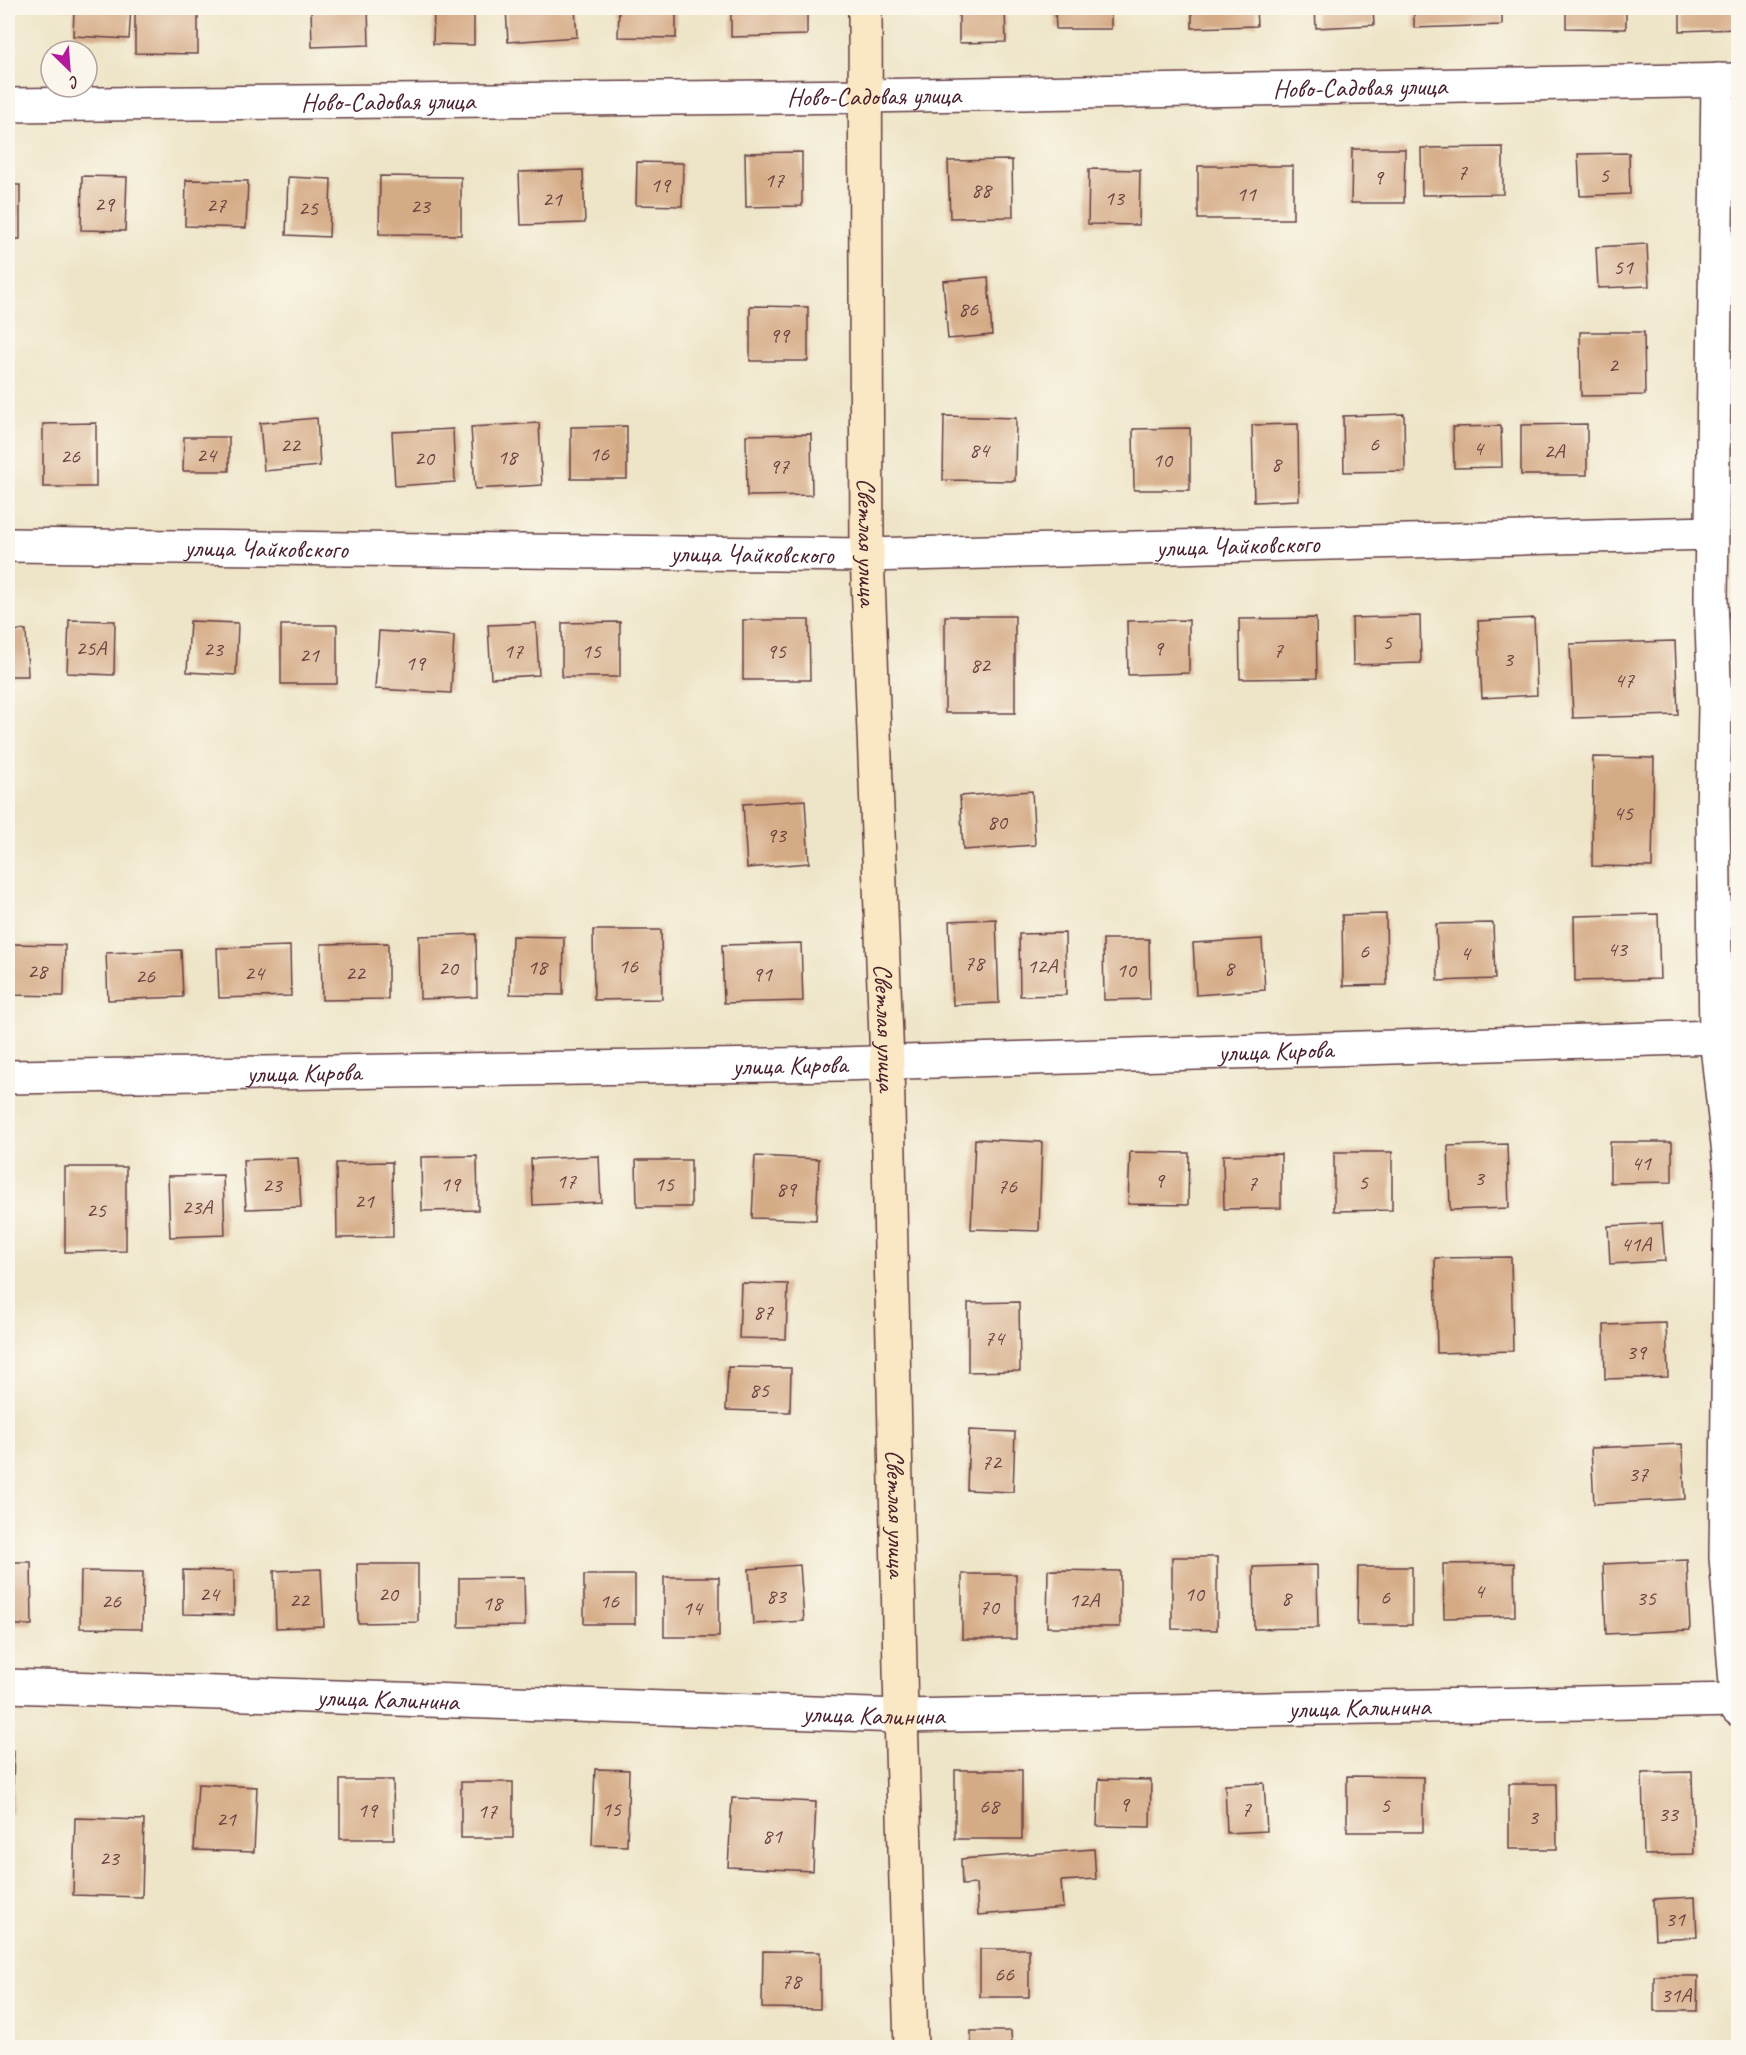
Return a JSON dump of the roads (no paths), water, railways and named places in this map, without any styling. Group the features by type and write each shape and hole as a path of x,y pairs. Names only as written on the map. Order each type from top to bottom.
{"main road":[{"name":"Светлая улица","path":"865,8 867,555 887,1062 900,1716 911,2048"}],"street":[{"name":"Ново-Садовая улица","path":"8,105 865,96 1728,80"},
{"path":"1728,80 1711,533 1711,598 1727,704 1713,812 1716,1037 1731,1172 1726,1557 1738,1709"},
{"name":"улица Чайковского","path":"8,545 867,555 1711,533"},
{"name":"улица Кирова","path":"8,1077 887,1062 1716,1037"},
{"name":"улица Калинина","path":"8,1686 900,1716 1738,1700"}]}
